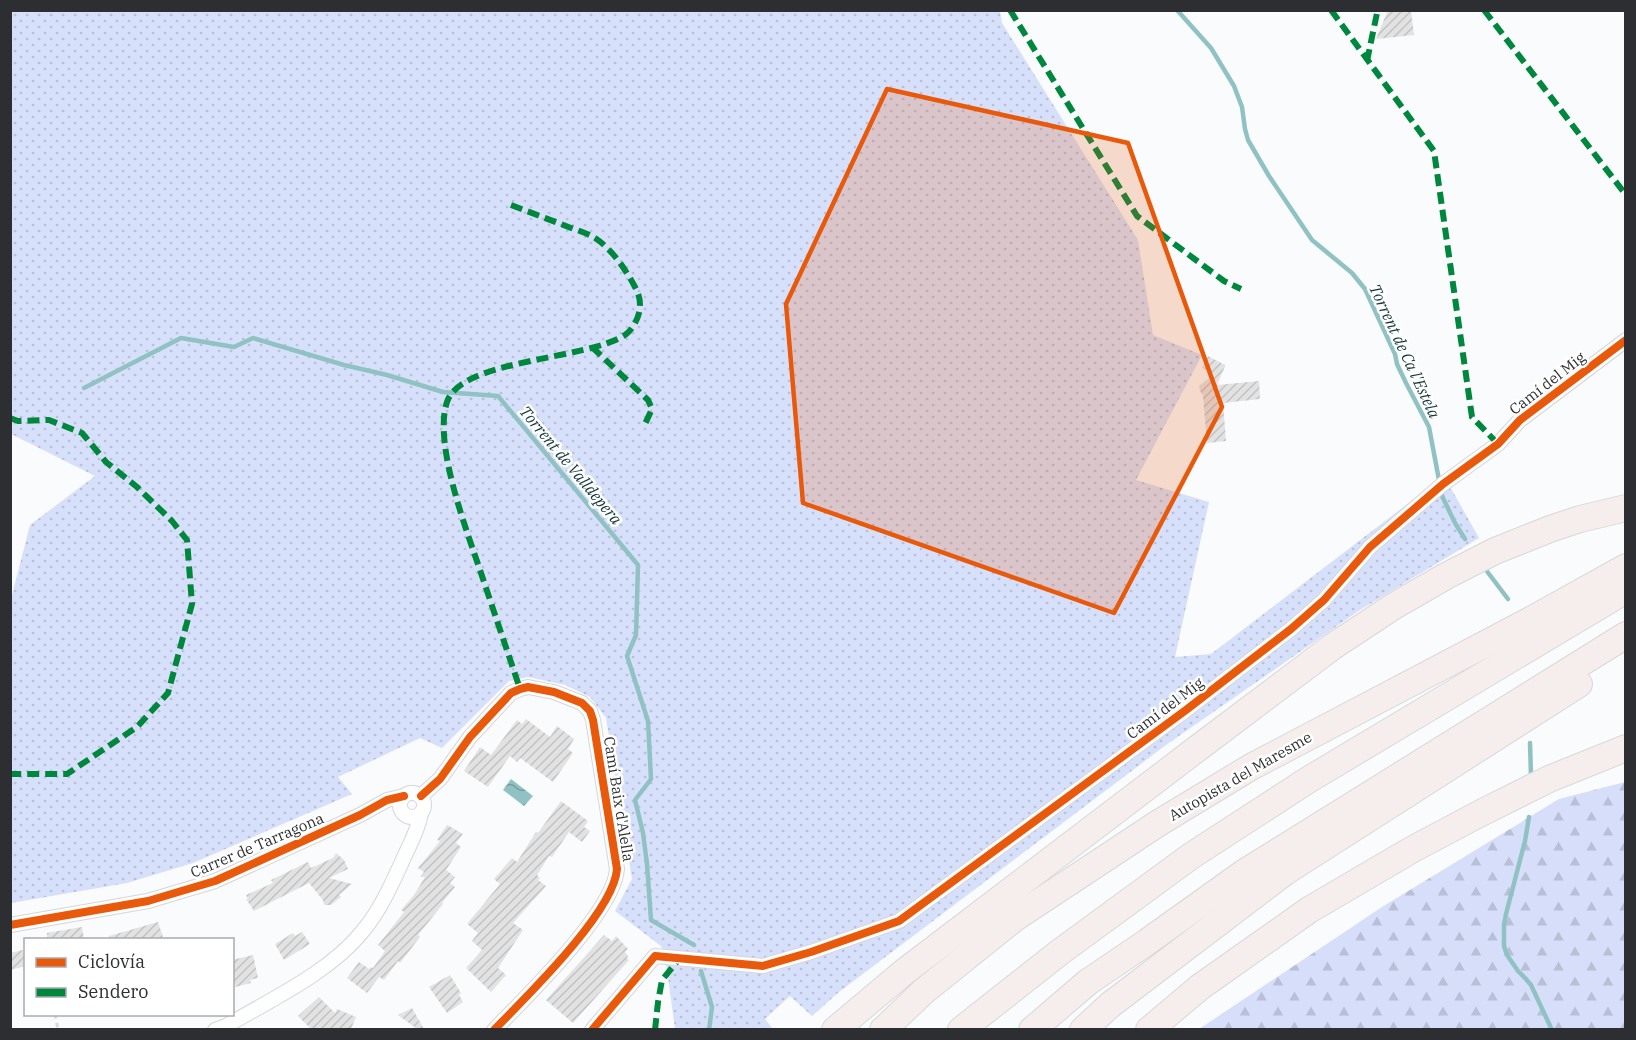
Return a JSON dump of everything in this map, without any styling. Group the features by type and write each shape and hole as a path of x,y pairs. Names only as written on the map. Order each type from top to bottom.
{"highway":[{"path":"836,1029 904,972 1198,747 1332,647 1394,606 1496,551 1580,519 1626,508"},
{"name":"Autopista del Maresme","path":"883,1029 924,992 1015,918 1157,824 1251,767 1527,622 1626,567"},
{"path":"961,1029 1060,952 1191,856 1308,780 1626,590"},
{"path":"1032,1029 1088,982 1245,872 1626,635"},
{"path":"1083,1029 1110,1005 1285,872 1626,655"},
{"path":"1149,1029 1200,987 1328,898 1490,808 1549,779 1626,748"},
{"path":"904,972 1053,892"}],"street":[{"name":"Camí del Mig","path":"592,1029 655,956 763,966 899,921 1167,724 1291,629 1324,600 1379,539 1443,484 1498,444 1520,420 1626,340"},
{"name":"Camí Baix d'Alella","path":"421,796 440,779 470,737 511,693 528,687 554,693 582,704 590,711 617,869 614,885 601,908 548,974 494,1029"},
{"path":"225,1028 315,973 362,933 387,894 419,826 424,802 421,796 414,793 407,794 400,801 404,814 406,851"},
{"name":"Carrer de Tarragona","path":"10,925 148,901 215,881 387,800 404,796"},
{"path":"404,814 414,817 421,813"},
{"name":"Carrer de Tarragona","path":"360,814 404,814"}],"highlighted area":[{"path":"887,89 1128,143 1222,407 1114,613 803,503 786,304"}],"shaded area":[{"path":"11,11 1000,11 1002,23 1138,240 1153,335 1202,355 1136,480 1209,502 1175,657 1211,654 1444,476 1479,538 1360,610 1166,745 839,992 812,1016 790,996 765,1019 773,1029 675,1029 666,963 661,946 615,911 632,879 606,718 590,697 565,685 528,677 509,681 442,748 420,738 338,777 352,794 193,863 127,883 11,903 11,599 30,525 95,476 11,434"}],"green space":[{"path":"1625,782 1625,1029 1199,1029 1382,907 1559,799"}],"water":[{"path":"511,779 533,796 524,806 503,790"}],"building":[{"path":"1388,10 1411,10 1414,35 1376,39"},
{"path":"1208,356 1226,364 1217,385 1259,381 1260,399 1223,403 1226,441 1207,443 1203,396 1199,386 1214,374 1202,368"},
{"path":"526,719 550,737 557,726 574,739 568,749 573,753 553,782 520,758 517,762 510,756 488,787 464,771 480,747 491,755 517,720 522,724"},
{"path":"561,801 588,821 584,827 590,831 582,842 569,832 537,875 540,878 538,880 546,886 513,923 523,930 498,968 506,975 491,992 466,968 482,950 472,941 478,933 467,924 500,884 494,879 512,858 517,862 536,832 538,833"},
{"path":"447,825 463,834 456,843 461,847 446,870 455,877 450,883 455,887 418,935 420,937 400,963 398,961 384,980 379,977 367,993 347,978 359,962 369,969 373,968 385,951 378,945 404,912 401,910 425,877 420,877 424,872 418,868 440,841 437,840"},
{"path":"336,853 344,860 348,869 329,878 352,884 331,905 324,905 323,900 309,883 254,911 246,899 248,899 246,895 273,883 271,880 308,862 311,868 333,858"},
{"path":"158,922 163,937 109,938 109,936"},
{"path":"82,927 84,938 47,938 47,933"},
{"path":"302,932 310,944 284,960 275,944 293,933 295,936"},
{"path":"604,935 612,941 616,936 628,949 625,952 629,960 573,1023 546,1000"},
{"path":"23,950 24,966 10,970 10,953"},
{"path":"253,955 258,978 250,980 251,983 235,987 234,960"},
{"path":"450,975 461,993 459,995 463,1002 447,1013 429,987"},
{"path":"319,997 335,1013 337,1009 356,1017 351,1029 311,1029 298,1016"},
{"path":"412,1008 424,1029 417,1029 398,1015"}],"waterway":[{"name":"Torrent de Ca l'Estela","path":"1177,10 1211,48 1234,86 1242,107 1248,140 1312,240 1352,273 1365,289 1395,354 1397,364 1429,427 1442,496 1465,539"},
{"name":"Torrent de Valldepera","path":"84,388 181,338 234,347 253,338 443,392 498,396 638,565 636,635 627,656 648,721 651,779 635,800 643,833 651,920 694,945"},
{"name":"Torrent de Ca l'Estela","path":"1486,570 1508,599"},
{"name":"Torrent de Ca l'Estela","path":"1530,743 1531,776"},
{"name":"Torrent de Ca l'Estela","path":"1529,817 1506,914 1504,946 1518,971 1531,985 1552,1030"},
{"name":"Torrent de Valldepera","path":"701,971 712,1007 709,1030"}],"marked path":[{"path":"1010,10 1137,216 1224,281 1241,289"},
{"path":"1331,10 1434,151 1472,417 1498,444"},
{"path":"1367,61 1377,13 1381,10"},
{"path":"1484,10 1626,195"},
{"path":"511,205 595,238 613,254 627,274 637,290 640,303 637,319 625,335 583,350 499,368 475,377 457,388 447,402 444,441 454,488 520,689"},
{"path":"592,347 648,400 652,409 645,424"},
{"path":"10,418 18,421 49,420 82,433 106,462 137,487 172,521 187,540 192,604 168,693 137,727 67,774 10,774"},
{"path":"655,1030 662,980 680,958"}],"cycle path":[{"path":"592,1030 655,956 763,966 899,921 1186,710 1291,629 1324,600 1370,547 1443,484 1498,444 1520,420 1626,340"},
{"path":"421,796 440,779 470,737 511,693 528,687 554,692 582,703 590,711 617,869 612,887 601,908 585,930 546,976 494,1030"},
{"path":"10,925 148,901 215,881 360,815 387,800 404,796"}]}
